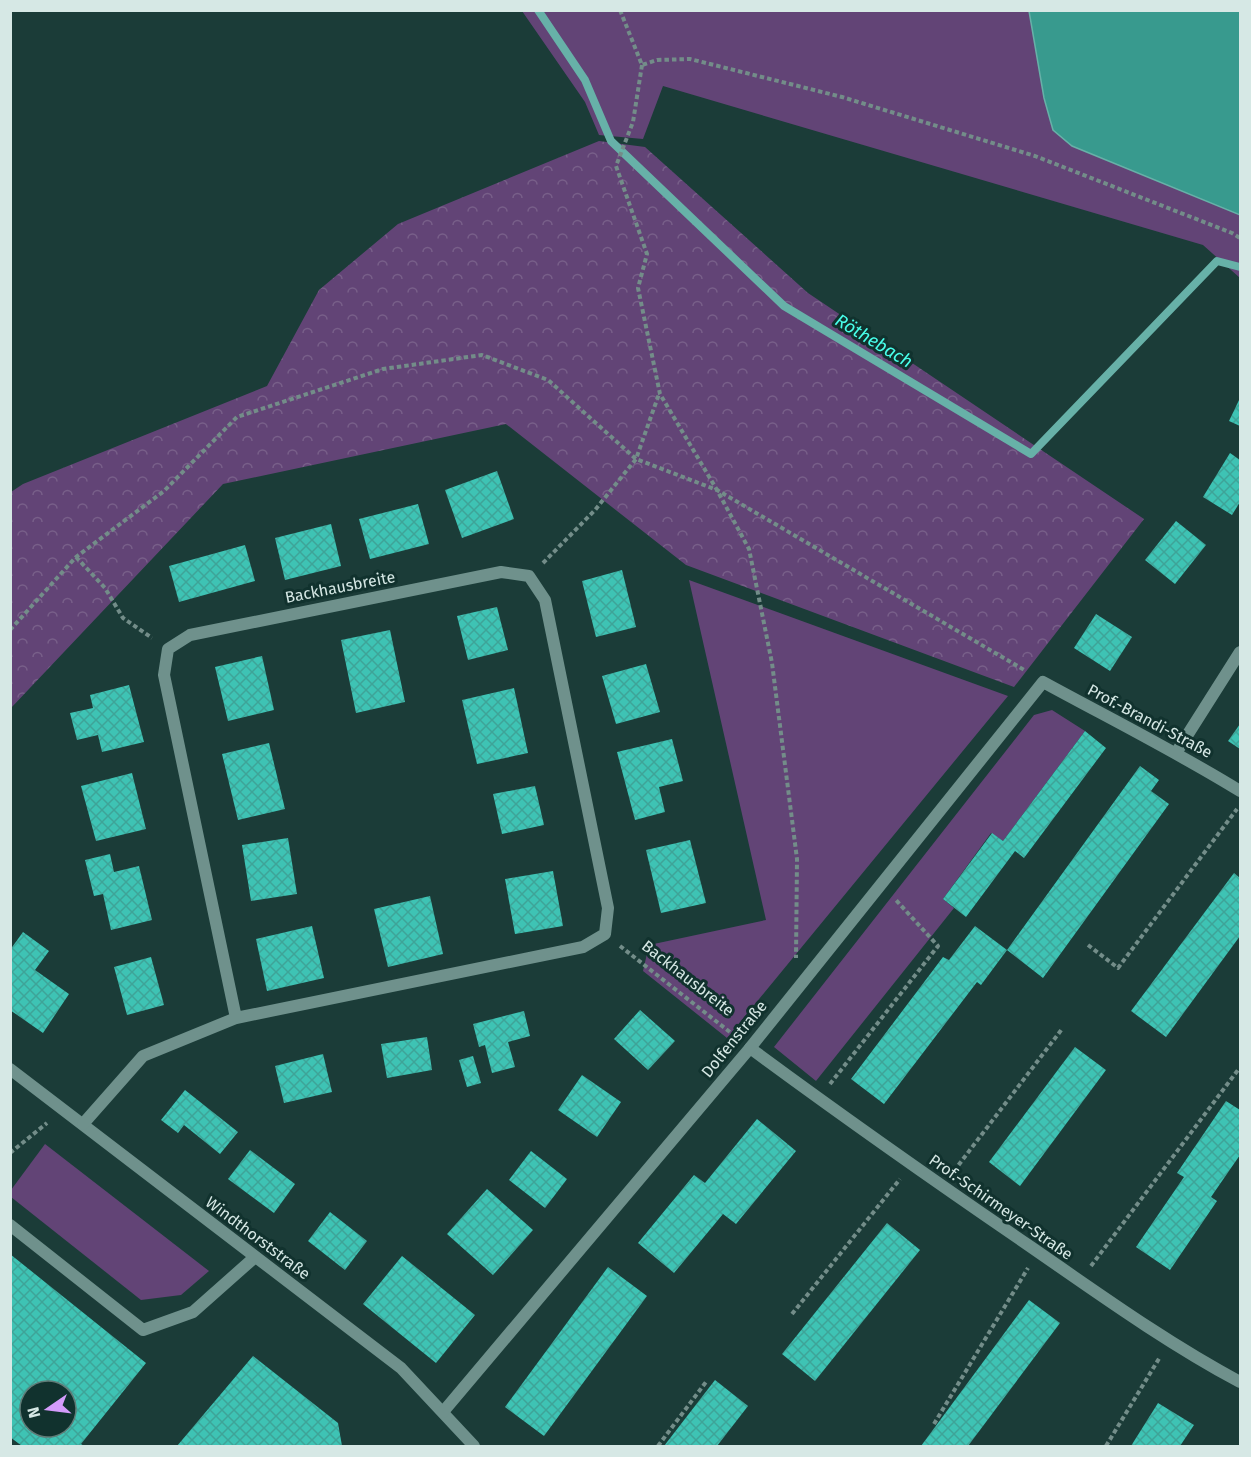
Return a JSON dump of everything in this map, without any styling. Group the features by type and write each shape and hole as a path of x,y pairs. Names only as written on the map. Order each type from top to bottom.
{"street":[{"name":"Backhausbreite","path":"168,649 190,635 501,572 529,576"},
{"path":"83,1124 142,1056 236,1018 583,947 605,934 608,908 545,600 529,576"},
{"path":"168,649 164,675 236,1018"},
{"path":"1176,753 1240,652"},
{"name":"Prof.-Brandi-Straße","path":"1043,682 1176,753 1240,791"},
{"name":"Dolfenstraße","path":"443,1412 750,1048 1043,682"},
{"name":"Prof.-Schirmeyer-Straße","path":"750,1048 911,1165 1080,1281 1170,1341 1240,1382"},
{"name":"Windthorststraße","path":"10,1069 401,1368 474,1446"},
{"path":"10,1225 143,1330 193,1312 255,1257"}],"path":[{"path":"620,10 642,65 633,122 616,166 648,254 638,288 660,394 749,549 772,663 797,860 796,989"},
{"path":"642,65 657,60 690,58 842,97 1035,156 1240,238"},
{"path":"10,630 76,557 164,491 237,417 382,369 482,355 548,380 636,459 717,490 1043,682"},
{"path":"529,576 595,510 636,459 660,394"},
{"path":"76,557 105,588 123,618 168,649"},
{"path":"1088,945 1119,968 1240,804"},
{"path":"819,1098 938,946 881,883"},
{"name":"Backhausbreite","path":"605,934 750,1048"},
{"path":"942,1186 1062,1029"},
{"path":"1080,1281 1240,1069"},
{"path":"10,1153 63,1109"},
{"path":"792,1314 911,1165"},
{"path":"934,1424 1038,1252"},
{"path":"1106,1446 1170,1341"},
{"path":"658,1446 706,1382"}],"green space":[{"path":"522,11 1240,11 1240,278 1203,245 663,86 643,139 599,135 585,102"},
{"path":"599,141 645,147 808,293 1144,519 1014,687 686,565 506,424 223,484 11,708 11,492 23,484 267,386 319,290 398,224"},
{"path":"689,580 1008,696 727,1038 643,971 649,945 766,920"},
{"path":"1052,710 1085,731 1003,841 991,833 943,899 954,908 816,1081 774,1047 1034,715"},
{"path":"45,1144 209,1271 181,1295 141,1300 11,1197 11,1190"}],"shaded area":[{"path":"1029,11 1240,11 1240,215 1072,146 1053,130 1044,98"}],"building":[{"path":"1240,398 1240,426 1229,421"},
{"path":"1230,453 1240,460 1240,502 1232,515 1203,497"},
{"path":"497,471 514,519 462,538 445,490"},
{"path":"418,504 429,544 370,559 359,519"},
{"path":"1176,521 1206,545 1175,584 1145,560"},
{"path":"331,524 341,566 285,580 275,538"},
{"path":"245,545 255,581 179,602 169,566"},
{"path":"622,570 636,627 596,637 582,581"},
{"path":"497,607 508,650 468,660 457,616"},
{"path":"1096,614 1132,637 1110,671 1074,648"},
{"path":"390,630 405,702 356,713 341,640"},
{"path":"262,656 274,710 228,721 215,667"},
{"path":"646,664 660,712 616,724 602,676"},
{"path":"129,685 144,742 102,752 98,735 77,740 70,713 93,708 90,695"},
{"path":"514,688 528,753 477,764 462,700"},
{"path":"1240,724 1240,749 1228,741"},
{"path":"1085,731 1106,748 1024,858 1015,851 966,917 943,899 992,833 1003,841"},
{"path":"672,739 683,781 659,787 665,812 635,820 617,752"},
{"path":"269,743 285,809 238,820 222,754"},
{"path":"1140,766 1159,780 1151,791 1169,804 1043,978 1007,950"},
{"path":"132,773 146,829 96,841 81,786"},
{"path":"535,786 544,825 502,834 493,794"},
{"path":"288,838 297,894 251,901 242,845"},
{"path":"690,840 706,903 661,913 646,850"},
{"path":"110,854 114,872 139,866 152,920 111,930 103,894 94,896 85,860"},
{"path":"553,871 563,926 515,934 505,879"},
{"path":"1234,873 1240,878 1240,936 1166,1037 1131,1011"},
{"path":"430,896 443,954 388,967 374,909"},
{"path":"312,926 324,978 267,991 256,939"},
{"path":"975,926 1007,950 981,985 977,982 884,1104 851,1079 943,957 949,960"},
{"path":"23,932 49,951 35,970 69,994 43,1033 10,1010 10,950"},
{"path":"151,957 164,1005 127,1015 114,967"},
{"path":"640,1010 675,1041 648,1070 614,1039"},
{"path":"524,1011 530,1036 508,1042 515,1067 492,1073 485,1045 479,1047 473,1024"},
{"path":"427,1037 432,1070 387,1078 381,1044"},
{"path":"1075,1047 1106,1070 1020,1186 989,1162"},
{"path":"323,1054 332,1092 284,1103 275,1066"},
{"path":"473,1056 481,1083 467,1087 459,1060"},
{"path":"582,1075 621,1102 597,1137 558,1110"},
{"path":"185,1090 238,1132 220,1154 184,1125 178,1133 161,1120"},
{"path":"1226,1101 1240,1110 1240,1155 1211,1197 1217,1201 1170,1270 1136,1247 1184,1177 1177,1173"},
{"path":"757,1119 796,1151 736,1224 723,1214 674,1273 638,1243 694,1175 705,1183"},
{"path":"250,1150 295,1184 274,1213 228,1179"},
{"path":"531,1151 567,1179 545,1208 509,1180"},
{"path":"487,1189 533,1230 493,1275 447,1234"},
{"path":"330,1212 367,1241 345,1270 308,1241"},
{"path":"887,1223 920,1250 815,1381 782,1354"},
{"path":"10,1254 146,1363 81,1444 84,1446 22,1446 10,1437"},
{"path":"402,1256 475,1315 436,1363 363,1304"},
{"path":"608,1267 647,1296 544,1436 505,1407"},
{"path":"1029,1300 1060,1323 968,1446 921,1446"},
{"path":"253,1356 338,1423 342,1446 177,1446"},
{"path":"715,1380 748,1406 717,1446 664,1446"},
{"path":"1158,1403 1194,1425 1180,1446 1131,1446"}],"waterway":[{"name":"Röthebach","path":"538,10 585,80 611,141 784,306 1031,454 1217,261 1240,267"}]}
